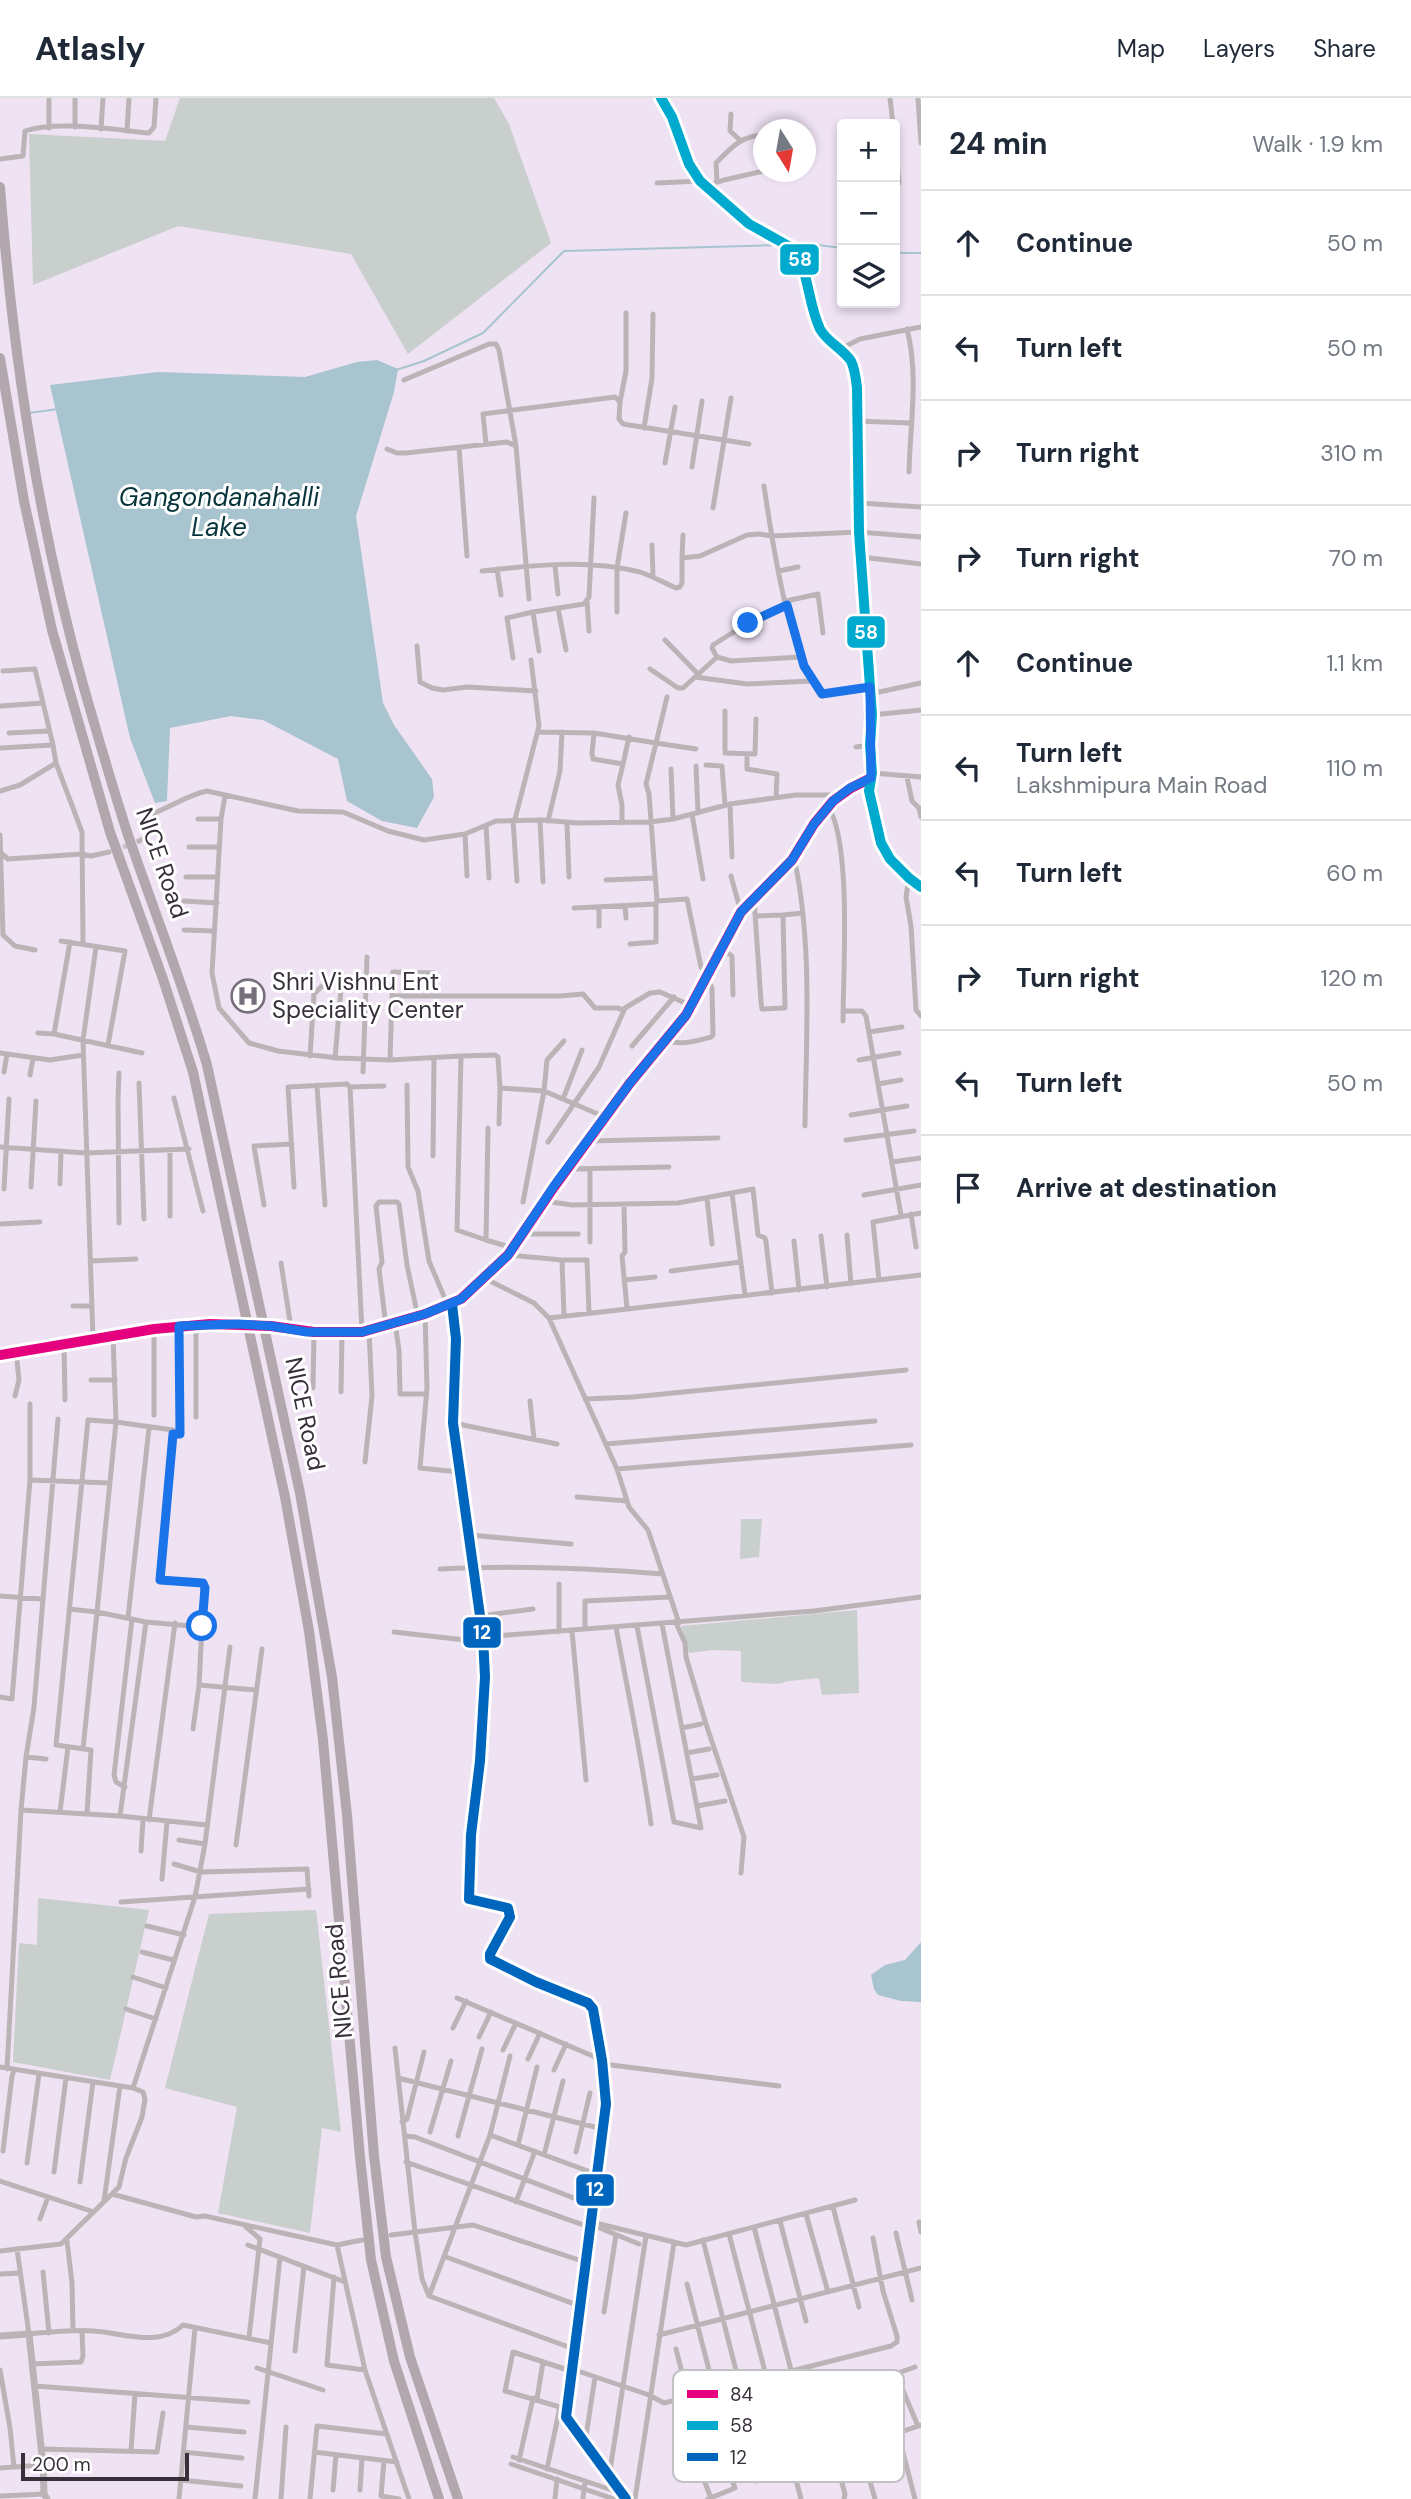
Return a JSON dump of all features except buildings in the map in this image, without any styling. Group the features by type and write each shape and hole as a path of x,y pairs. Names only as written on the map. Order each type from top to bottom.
{"highway":[{"name":"NICE Road","path":"0,187 10,303 25,414 39,498 67,625 129,836 184,988 208,1065 300,1493 325,1629 336,1714 374,2156 387,2257 410,2357 458,2499"},
{"name":"NICE Road","path":"0,358 38,568 68,692 110,832 193,1072 285,1497 309,1632 323,1740 359,2157 372,2260 394,2361 439,2499"}],"main road":[{"path":"661,98 672,117 689,164 703,184 749,224 794,249 805,275 818,324 823,334 851,361 854,369 857,388 859,532 872,716 872,775 869,790 881,843 890,859 916,883"}],"street":[{"path":"49,98 49,128"},
{"path":"75,98 75,127"},
{"path":"101,129 103,98"},
{"path":"127,131 129,98"},
{"path":"0,159 23,156 25,131 75,127 149,133 154,127 156,98"},
{"path":"890,98 892,119"},
{"path":"918,98 921,143"},
{"path":"731,114 730,131 740,140"},
{"path":"717,182 716,163 740,140 753,136"},
{"path":"657,183 703,184 753,174"},
{"path":"626,313 626,371 620,402 620,422 749,444"},
{"path":"644,428 652,378 653,314"},
{"path":"840,349 860,339 921,327"},
{"path":"907,329 912,347 914,379 909,471"},
{"path":"404,380 489,344 496,344 516,446 529,598"},
{"path":"486,444 483,414 605,397 615,397 620,402"},
{"path":"713,508 731,398"},
{"path":"692,467 702,401"},
{"path":"665,463 675,407"},
{"path":"856,421 910,423"},
{"path":"387,449 406,453 507,442 516,446"},
{"path":"459,447 467,556"},
{"path":"764,486 786,603 802,657 819,691 826,695 921,683"},
{"path":"589,631 587,600 594,498"},
{"path":"859,503 921,507"},
{"path":"617,612 617,568 626,513"},
{"path":"682,558 700,556 747,536 859,532 921,537"},
{"path":"482,571 526,566 617,568 642,573 676,588 682,583 683,535"},
{"path":"652,545 653,578"},
{"path":"861,557 921,564"},
{"path":"555,566 558,594"},
{"path":"779,571 799,567"},
{"path":"497,569 501,595"},
{"path":"802,657 732,661 717,657 712,648 741,627 786,603 818,594 823,633"},
{"path":"513,658 507,618 584,604 587,600"},
{"path":"558,608 566,650"},
{"path":"533,612 539,651"},
{"path":"665,640 696,676 747,684 812,681"},
{"path":"417,646 421,682 425,686 443,690 467,687 536,691"},
{"path":"650,668 678,688 687,686 717,657"},
{"path":"517,881 514,820 538,732 531,660"},
{"path":"3,671 34,669 56,763 82,832 83,944"},
{"path":"630,944 656,942 655,878 649,792 646,786 667,697"},
{"path":"1,706 43,703"},
{"path":"872,716 921,710"},
{"path":"725,711 724,752 747,755 755,753 755,719"},
{"path":"9,733 49,731"},
{"path":"538,732 594,733 696,749"},
{"path":"548,821 560,771 562,732"},
{"path":"594,733 593,759 623,764"},
{"path":"622,822 618,785 629,737"},
{"path":"0,748 53,745"},
{"path":"856,747 870,745"},
{"path":"747,755 747,769 776,774 776,798"},
{"path":"0,791 20,785 56,763"},
{"path":"706,765 722,766 732,857"},
{"path":"696,766 695,813 703,879"},
{"path":"671,769 673,819"},
{"path":"0,1355 179,1326 238,1324 314,1332 365,1331 450,1305 508,1255 524,1234 566,1169 692,1006 719,951 744,909 794,857 828,806 872,775 921,777"},
{"path":"908,777 912,801 919,808 921,817"},
{"path":"139,841 151,835 154,829 154,813 195,793 207,791 298,811 343,812 388,831 424,840 465,834 496,821 650,822 727,805 776,798 817,793 840,795"},
{"path":"225,796 218,847 212,972 219,1008 249,1043 310,1056 390,1060 495,1055 498,1057 500,1088 499,1124"},
{"path":"828,806 842,859 843,1021"},
{"path":"198,819 221,819"},
{"path":"540,820 543,882"},
{"path":"567,823 569,877"},
{"path":"486,825 489,878"},
{"path":"465,834 467,877"},
{"path":"0,835 3,935 15,946 35,950"},
{"path":"189,846 218,847"},
{"path":"1,853 8,859 82,853 91,856 109,852"},
{"path":"794,857 803,913 806,966 805,1126"},
{"path":"732,876 739,905 744,909"},
{"path":"186,877 217,877"},
{"path":"606,880 655,878"},
{"path":"916,883 905,897 911,926 916,1010 921,1016"},
{"path":"754,898 761,1002 762,1009 766,1010 782,1009 787,1005 783,915"},
{"path":"574,908 687,899 701,967 712,988 713,1035 711,1038 686,1042 673,1043 666,1040"},
{"path":"184,901 216,902"},
{"path":"625,906 626,918"},
{"path":"599,907 600,926"},
{"path":"755,916 803,913"},
{"path":"184,930 214,931"},
{"path":"61,940 125,951 108,1045"},
{"path":"54,1034 69,942"},
{"path":"93,1339 83,1040 96,947"},
{"path":"719,951 732,956 733,995"},
{"path":"363,1072 367,957"},
{"path":"390,1060 393,972 434,972"},
{"path":"335,1058 342,978"},
{"path":"310,1056 314,994 322,986"},
{"path":"548,1142 599,1067 624,1010 650,993 660,992 692,1006"},
{"path":"392,996 579,994 585,996 595,1008 624,1010"},
{"path":"632,1046 674,997"},
{"path":"843,1010 862,1011 865,1014 901,1215"},
{"path":"869,1032 902,1027"},
{"path":"38,1033 142,1053"},
{"path":"523,1202 544,1091 547,1060 564,1041"},
{"path":"563,1099 582,1050"},
{"path":"859,1060 899,1053"},
{"path":"4,1072 3,1054 50,1060 83,1055"},
{"path":"461,1056 457,1230 513,1248"},
{"path":"30,1074 33,1058"},
{"path":"433,1156 434,1058"},
{"path":"119,1073 119,1223"},
{"path":"878,1084 901,1080"},
{"path":"139,1083 144,1219"},
{"path":"294,1187 288,1087 343,1083 350,1087 384,1086"},
{"path":"317,1085 325,1205"},
{"path":"407,1085 408,1167 418,1191 429,1261 450,1305 456,1339 453,1423 483,1640 484,1712 471,1835 469,1899 508,1908 510,1917 490,1954 490,1959 536,1982 588,2003 593,2010 607,2104 572,2370 547,2469"},
{"path":"350,1087 365,1331 372,1396 366,1462"},
{"path":"500,1088 544,1091 605,1117"},
{"path":"174,1098 203,1211"},
{"path":"4,1189 3,1147 9,1099"},
{"path":"31,1187 36,1101"},
{"path":"850,1115 907,1106"},
{"path":"486,1240 488,1128"},
{"path":"846,1140 914,1131"},
{"path":"589,1141 718,1138"},
{"path":"264,1205 254,1146 292,1144"},
{"path":"3,1147 86,1153 189,1149"},
{"path":"170,1150 170,1216"},
{"path":"60,1184 61,1151"},
{"path":"892,1162 921,1158"},
{"path":"566,1169 670,1167"},
{"path":"590,1170 590,1242"},
{"path":"864,1195 921,1185"},
{"path":"544,1201 572,1205 678,1203 753,1189 758,1235 765,1238 766,1242 772,1293"},
{"path":"732,1193 745,1295"},
{"path":"707,1198 712,1244"},
{"path":"386,1326 379,1269 382,1262 376,1206 379,1202 397,1202 400,1205 407,1265 421,1315 426,1394 420,1468 459,1472"},
{"path":"624,1204 625,1251 622,1256 627,1308"},
{"path":"879,1280 873,1222 921,1213"},
{"path":"911,1214 916,1248"},
{"path":"0,1224 40,1222"},
{"path":"524,1234 578,1234"},
{"path":"847,1235 852,1284"},
{"path":"821,1236 827,1287"},
{"path":"794,1241 799,1290"},
{"path":"508,1255 587,1260 589,1313"},
{"path":"90,1261 136,1259"},
{"path":"562,1260 564,1316"},
{"path":"671,1271 741,1262"},
{"path":"281,1263 291,1328"},
{"path":"549,1318 921,1275"},
{"path":"624,1280 655,1277"},
{"path":"484,1278 534,1303 549,1318 617,1469 629,1507 648,1530 685,1643 686,1657 706,1724 744,1837 741,1873"},
{"path":"73,1306 92,1306"},
{"path":"395,1323 400,1394 426,1394"},
{"path":"196,1325 197,1417"},
{"path":"173,1434 180,1434 179,1326"},
{"path":"154,1329 154,1415"},
{"path":"313,1388 314,1332"},
{"path":"341,1392 342,1333"},
{"path":"83,1749 116,1422 113,1336"},
{"path":"64,1344 65,1400"},
{"path":"15,1396 19,1380 16,1352"},
{"path":"585,1399 633,1397 906,1370"},
{"path":"91,1380 115,1380"},
{"path":"530,1401 534,1439"},
{"path":"0,1697 12,1699 30,1480 30,1404"},
{"path":"0,2251 67,2241 119,2188 126,2158 142,2117 145,2099 143,2092 133,2088 3,2068 21,1810 34,1707 58,1419"},
{"path":"88,1814 91,1750 56,1745 88,1420 173,1430 160,1580 203,1583 205,1588 193,1729"},
{"path":"606,1444 875,1421"},
{"path":"453,1423 556,1444"},
{"path":"125,1787 116,1782 114,1775 149,1427"},
{"path":"617,1469 911,1445"},
{"path":"30,1480 109,1483"},
{"path":"577,1497 627,1502"},
{"path":"469,1535 571,1544"},
{"path":"440,1569 576,1569 663,1574"},
{"path":"559,1584 559,1632"},
{"path":"0,1596 42,1599"},
{"path":"586,1629 585,1601 670,1597"},
{"path":"394,1632 483,1640 814,1611 921,1597"},
{"path":"69,1609 146,1622 202,1626"},
{"path":"479,1616 533,1609"},
{"path":"120,1816 146,1622"},
{"path":"141,1851 175,1623"},
{"path":"638,1626 674,1822 701,1828 662,1624"},
{"path":"616,1627 642,1757 651,1824"},
{"path":"572,1631 586,1780"},
{"path":"133,2088 173,1960 184,1935 201,1872 230,1647"},
{"path":"236,1844 262,1649"},
{"path":"198,1685 255,1690"},
{"path":"682,1728 701,1724"},
{"path":"60,1812 68,1747"},
{"path":"687,1754 709,1749"},
{"path":"26,1757 46,1759"},
{"path":"692,1779 717,1774"},
{"path":"697,1806 725,1801"},
{"path":"21,1810 207,1825"},
{"path":"162,1879 167,1822"},
{"path":"179,1840 205,1844"},
{"path":"121,1902 309,1893 307,1869 201,1872 174,1864"},
{"path":"147,1926 184,1935"},
{"path":"142,1952 173,1960"},
{"path":"133,1977 166,1988"},
{"path":"457,1997 602,2062 779,2086"},
{"path":"453,2028 466,2001"},
{"path":"126,2009 156,2019"},
{"path":"479,2037 491,2012"},
{"path":"503,2050 516,2023"},
{"path":"527,2059 540,2033"},
{"path":"554,2070 566,2044"},
{"path":"395,2048 415,2232 422,2279 429,2296 574,2349"},
{"path":"458,2136 481,2049"},
{"path":"402,2122 407,2119 424,2052"},
{"path":"429,2296 490,2135 510,2056"},
{"path":"430,2132 451,2061"},
{"path":"518,2145 537,2067"},
{"path":"3,2151 14,2070"},
{"path":"27,2163 39,2074"},
{"path":"54,2172 66,2078"},
{"path":"398,2078 603,2129"},
{"path":"544,2155 563,2081"},
{"path":"80,2182 93,2082"},
{"path":"103,2203 120,2086"},
{"path":"576,2152 590,2093"},
{"path":"490,2135 596,2174"},
{"path":"405,2136 415,2137 592,2205"},
{"path":"516,2202 535,2151"},
{"path":"406,2162 516,2202 590,2224 686,2245 855,2200"},
{"path":"0,2181 94,2213"},
{"path":"112,2194 196,2217 205,2216 337,2245 362,2240"},
{"path":"40,2219 48,2197"},
{"path":"833,2207 859,2307"},
{"path":"806,2214 828,2292"},
{"path":"780,2221 806,2321"},
{"path":"919,2222 921,2232"},
{"path":"590,2224 639,2244"},
{"path":"391,2235 473,2225 585,2262"},
{"path":"246,2227 260,2239 249,2338"},
{"path":"754,2227 791,2370 891,2346 897,2342 873,2238"},
{"path":"896,2233 912,2300"},
{"path":"729,2234 764,2370"},
{"path":"604,2312 616,2235"},
{"path":"609,2477 646,2236"},
{"path":"67,2241 72,2283 73,2331"},
{"path":"703,2241 736,2370"},
{"path":"635,2499 674,2242"},
{"path":"248,2245 345,2282"},
{"path":"337,2245 365,2370 410,2499"},
{"path":"0,2496 46,2497 17,2249"},
{"path":"446,2257 580,2305"},
{"path":"255,2499 280,2258"},
{"path":"295,2351 304,2266"},
{"path":"659,2335 921,2268"},
{"path":"43,2272 49,2333"},
{"path":"0,2274 20,2273"},
{"path":"334,2277 327,2365 365,2370"},
{"path":"687,2284 708,2370"},
{"path":"0,2336 82,2331 145,2338 164,2336 178,2331 183,2325 271,2343"},
{"path":"179,2499 195,2328"},
{"path":"32,2364 81,2362 82,2331"},
{"path":"676,2349 682,2370"},
{"path":"624,2496 584,2444 560,2407 505,2391 513,2352 649,2395 664,2403 673,2401"},
{"path":"515,2462 535,2399 543,2362"},
{"path":"904,2371 915,2367"},
{"path":"257,2368 323,2390"},
{"path":"0,2370 14,2467"},
{"path":"584,2444 595,2377"},
{"path":"35,2386 248,2402"},
{"path":"904,2391 920,2425"},
{"path":"131,2451 135,2394"},
{"path":"41,2449 158,2452 163,2413"},
{"path":"310,2499 317,2426 387,2434"},
{"path":"186,2427 244,2432"},
{"path":"281,2499 286,2427"},
{"path":"183,2452 242,2458"},
{"path":"314,2452 397,2462"},
{"path":"333,2490 335,2455"},
{"path":"904,2456 915,2499"},
{"path":"360,2490 362,2458"},
{"path":"384,2461 382,2496 399,2499"},
{"path":"515,2462 558,2472 624,2496"},
{"path":"515,2462 556,2480 612,2499 611,2490"},
{"path":"0,2468 43,2465"},
{"path":"555,2499 558,2472"},
{"path":"180,2480 241,2486"},
{"path":"583,2499 585,2481"},
{"path":"709,2498 735,2488 733,2482"},
{"path":"797,2482 801,2499"},
{"path":"842,2482 844,2499"},
{"path":"870,2482 875,2499"}],"shaded area":[{"path":"180,98 494,98 509,124 551,243 408,354 351,254 178,226 33,285 29,134 165,141"},
{"path":"741,1519 762,1519 759,1557 740,1559"},
{"path":"857,1610 859,1693 822,1695 819,1678 778,1684 741,1682 741,1651 689,1653 681,1626"},
{"path":"38,1898 149,1910 110,2080 13,2062 19,1943 37,1945"},
{"path":"316,1910 341,2132 322,2128 310,2233 218,2213 237,2107 165,2088 209,1914"}],"water":[{"name":"Gangondanahalli Lake","path":"377,360 398,369 394,392 356,516 383,703 394,725 432,779 434,797 417,828 382,821 347,801 338,759 263,720 231,716 170,728 167,801 155,803 130,738 50,385 158,372 305,377 357,362"},
{"path":"921,1942 921,2002 901,2001 878,1995 871,1975 885,1965 905,1960"}],"waterway":[{"path":"396,370 424,361 483,333 564,251 779,245"},
{"path":"792,245 837,247"},
{"path":"900,253 921,253"},
{"path":"29,413 58,409"}],"tunnel":[{"path":"116,850 139,841"}],"transit line":[{"name":"58","path":"661,98 672,117 689,164 700,181 749,224 794,249 803,268 820,329 847,356 853,367 857,388 859,532 872,715 872,773 869,791 881,843 890,859 921,887"},
{"name":"84","path":"0,1355 154,1329 210,1324 271,1326 314,1332 362,1332 425,1314 461,1299 508,1255 630,1083 686,1015 741,912 792,860 814,824 833,801 871,778"},
{"name":"12","path":"452,1304 456,1339 453,1423 483,1637 485,1677 480,1761 471,1835 469,1899 508,1908 510,1917 490,1954 490,1959 536,1982 588,2003 593,2009 606,2104 566,2417 626,2499"}],"place":[{"name":"Shri Vishnu Ent Speciality Center","path":"248,996"}],"route":[{"path":"202,1626 205,1588 203,1583 160,1580 173,1434 180,1434 179,1326 238,1324 291,1328 307,1332 362,1332 425,1314 461,1299 508,1255 554,1186 630,1083 686,1015 741,912 792,860 814,824 833,801 850,788 871,778 870,687 822,694 804,666 787,605 748,623"}]}
